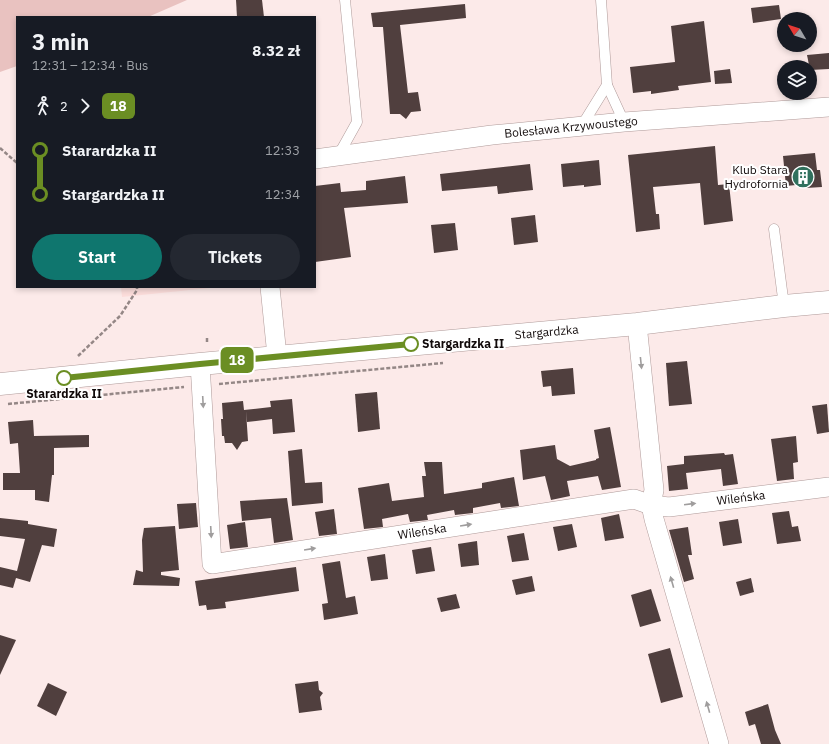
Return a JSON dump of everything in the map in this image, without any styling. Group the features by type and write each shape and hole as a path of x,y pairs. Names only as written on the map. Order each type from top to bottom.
{"street":[{"name":"Bolesława Krzywoustego","path":"316,159 492,135 624,122 829,107"},
{"path":"270,288 277,356"},
{"name":"Stargardzka","path":"0,384 277,356 637,324 829,302"},
{"path":"637,324 654,490 651,505 719,744"},
{"name":"Wileńska","path":"200,364 212,564 634,499 651,505 669,507 829,487"}],"lane":[{"path":"338,156 357,122 345,0"},
{"path":"601,0 607,85 624,122"},
{"path":"581,127 607,85"},
{"path":"774,229 784,306"}],"path":[{"path":"0,148 16,162"},
{"path":"76,358 120,316 137,288"}],"shaded area":[{"path":"0,0 187,0 150,16 16,16 16,66 0,72"},
{"path":"121,288 209,288 122,297"}],"building":[{"path":"236,0 262,0 264,16 237,16"},
{"path":"465,4 466,18 400,25 408,93 418,92 421,111 411,112 406,119 400,114 390,114 383,27 373,27 371,13"},
{"path":"779,5 780,12 777,12 777,20 753,23 751,8"},
{"path":"704,21 711,82 678,86 679,90 651,94 651,91 633,93 630,67 675,62 671,26"},
{"path":"829,53 829,69 817,70 817,60 808,60 807,55"},
{"path":"730,69 732,83 715,84 714,71"},
{"path":"715,146 718,185 729,184 733,221 704,225 700,183 653,187 656,214 659,214 660,229 636,232 628,155"},
{"name":"Klub Stara Hydrofornia","path":"815,153 817,170 820,170 822,187 806,188 806,184 786,186 783,156"},
{"path":"599,160 601,185 563,187 561,164"},
{"path":"530,164 533,190 498,194 497,186 442,191 440,174"},
{"path":"405,176 408,203 344,208 351,257 316,262 316,186 340,183 341,192 366,190 366,181"},
{"path":"535,215 538,242 514,245 511,218"},
{"path":"455,223 458,250 434,253 431,225"},
{"path":"687,361 692,404 669,406 666,363"},
{"path":"573,368 575,394 552,396 551,386 543,387 541,371"},
{"path":"377,392 380,429 358,432 355,394"},
{"path":"292,399 295,432 273,434 272,419 247,422 246,411 248,441 242,442 237,450 232,443 225,443 224,436 222,436 222,403 243,401 244,410 271,407 270,401"},
{"path":"827,404 829,432 817,434 812,406"},
{"path":"33,420 34,436 89,435 89,447 54,448 54,475 52,475 49,502 35,500 35,490 3,490 3,473 20,473 18,443 10,444 8,422"},
{"path":"610,427 621,487 602,490 598,476 567,481 570,496 551,500 545,476 523,480 520,450 555,445 557,459 570,466 596,460 599,458 594,430"},
{"path":"796,436 798,462 793,463 794,479 777,481 771,439"},
{"path":"302,449 305,483 322,482 323,503 292,506 288,451"},
{"path":"724,453 725,455 733,454 738,484 723,486 721,469 686,473 688,489 669,491 667,466 684,464 684,456"},
{"path":"424,462 442,462 444,494 482,488 482,483 514,477 519,506 501,508 500,503 473,508 473,513 455,515 454,510 427,515 428,520 410,522 408,514 382,519 383,527 364,529 358,488 389,483 392,501 424,497 422,476 426,476"},
{"path":"287,498 293,540 274,543 271,518 242,521 240,501"},
{"path":"196,503 198,527 179,529 177,504"},
{"path":"334,509 337,534 319,536 315,512"},
{"path":"789,511 792,527 798,526 801,541 777,544 772,513"},
{"path":"619,514 624,538 605,541 601,518"},
{"path":"0,518 28,521 28,524 57,529 54,547 42,545 30,582 16,578 13,588 0,585 0,567 17,571 25,539 0,536"},
{"path":"738,519 742,543 723,546 719,522"},
{"path":"245,522 248,547 230,549 227,525"},
{"path":"572,524 577,547 558,551 553,527"},
{"path":"175,526 179,570 161,572 161,575 180,578 179,586 133,585 136,570 143,572 142,540 144,528"},
{"path":"688,527 692,555 688,555 694,579 684,582 669,530"},
{"path":"524,533 529,560 512,562 507,536"},
{"path":"477,541 479,565 461,567 458,544"},
{"path":"431,547 435,571 416,574 412,550"},
{"path":"385,554 388,579 371,581 367,557"},
{"path":"340,561 346,598 355,596 358,614 324,620 322,604 328,603 322,564"},
{"path":"296,567 299,591 225,602 226,608 207,610 206,605 199,606 195,581"},
{"path":"532,576 535,591 516,595 512,580"},
{"path":"751,578 754,592 740,596 736,582"},
{"path":"651,589 661,621 640,627 631,595"},
{"path":"456,594 460,608 441,612 437,598"},
{"path":"0,635 16,640 0,675"},
{"path":"670,648 683,697 661,703 648,654"},
{"path":"318,681 319,690 323,693 320,697 322,710 299,713 295,684"},
{"path":"48,683 67,692 56,716 37,706"},
{"path":"768,704 775,730 781,744 761,744 755,724 749,726 745,712"}],"bus line":[{"name":"18","path":"64,378 411,344"}],"place":[{"name":"Klub Stara Hydrofornia","path":"803,177"},
{"name":"Stargardzka II","path":"411,344"},
{"name":"Starardzka II","path":"64,378"}]}
